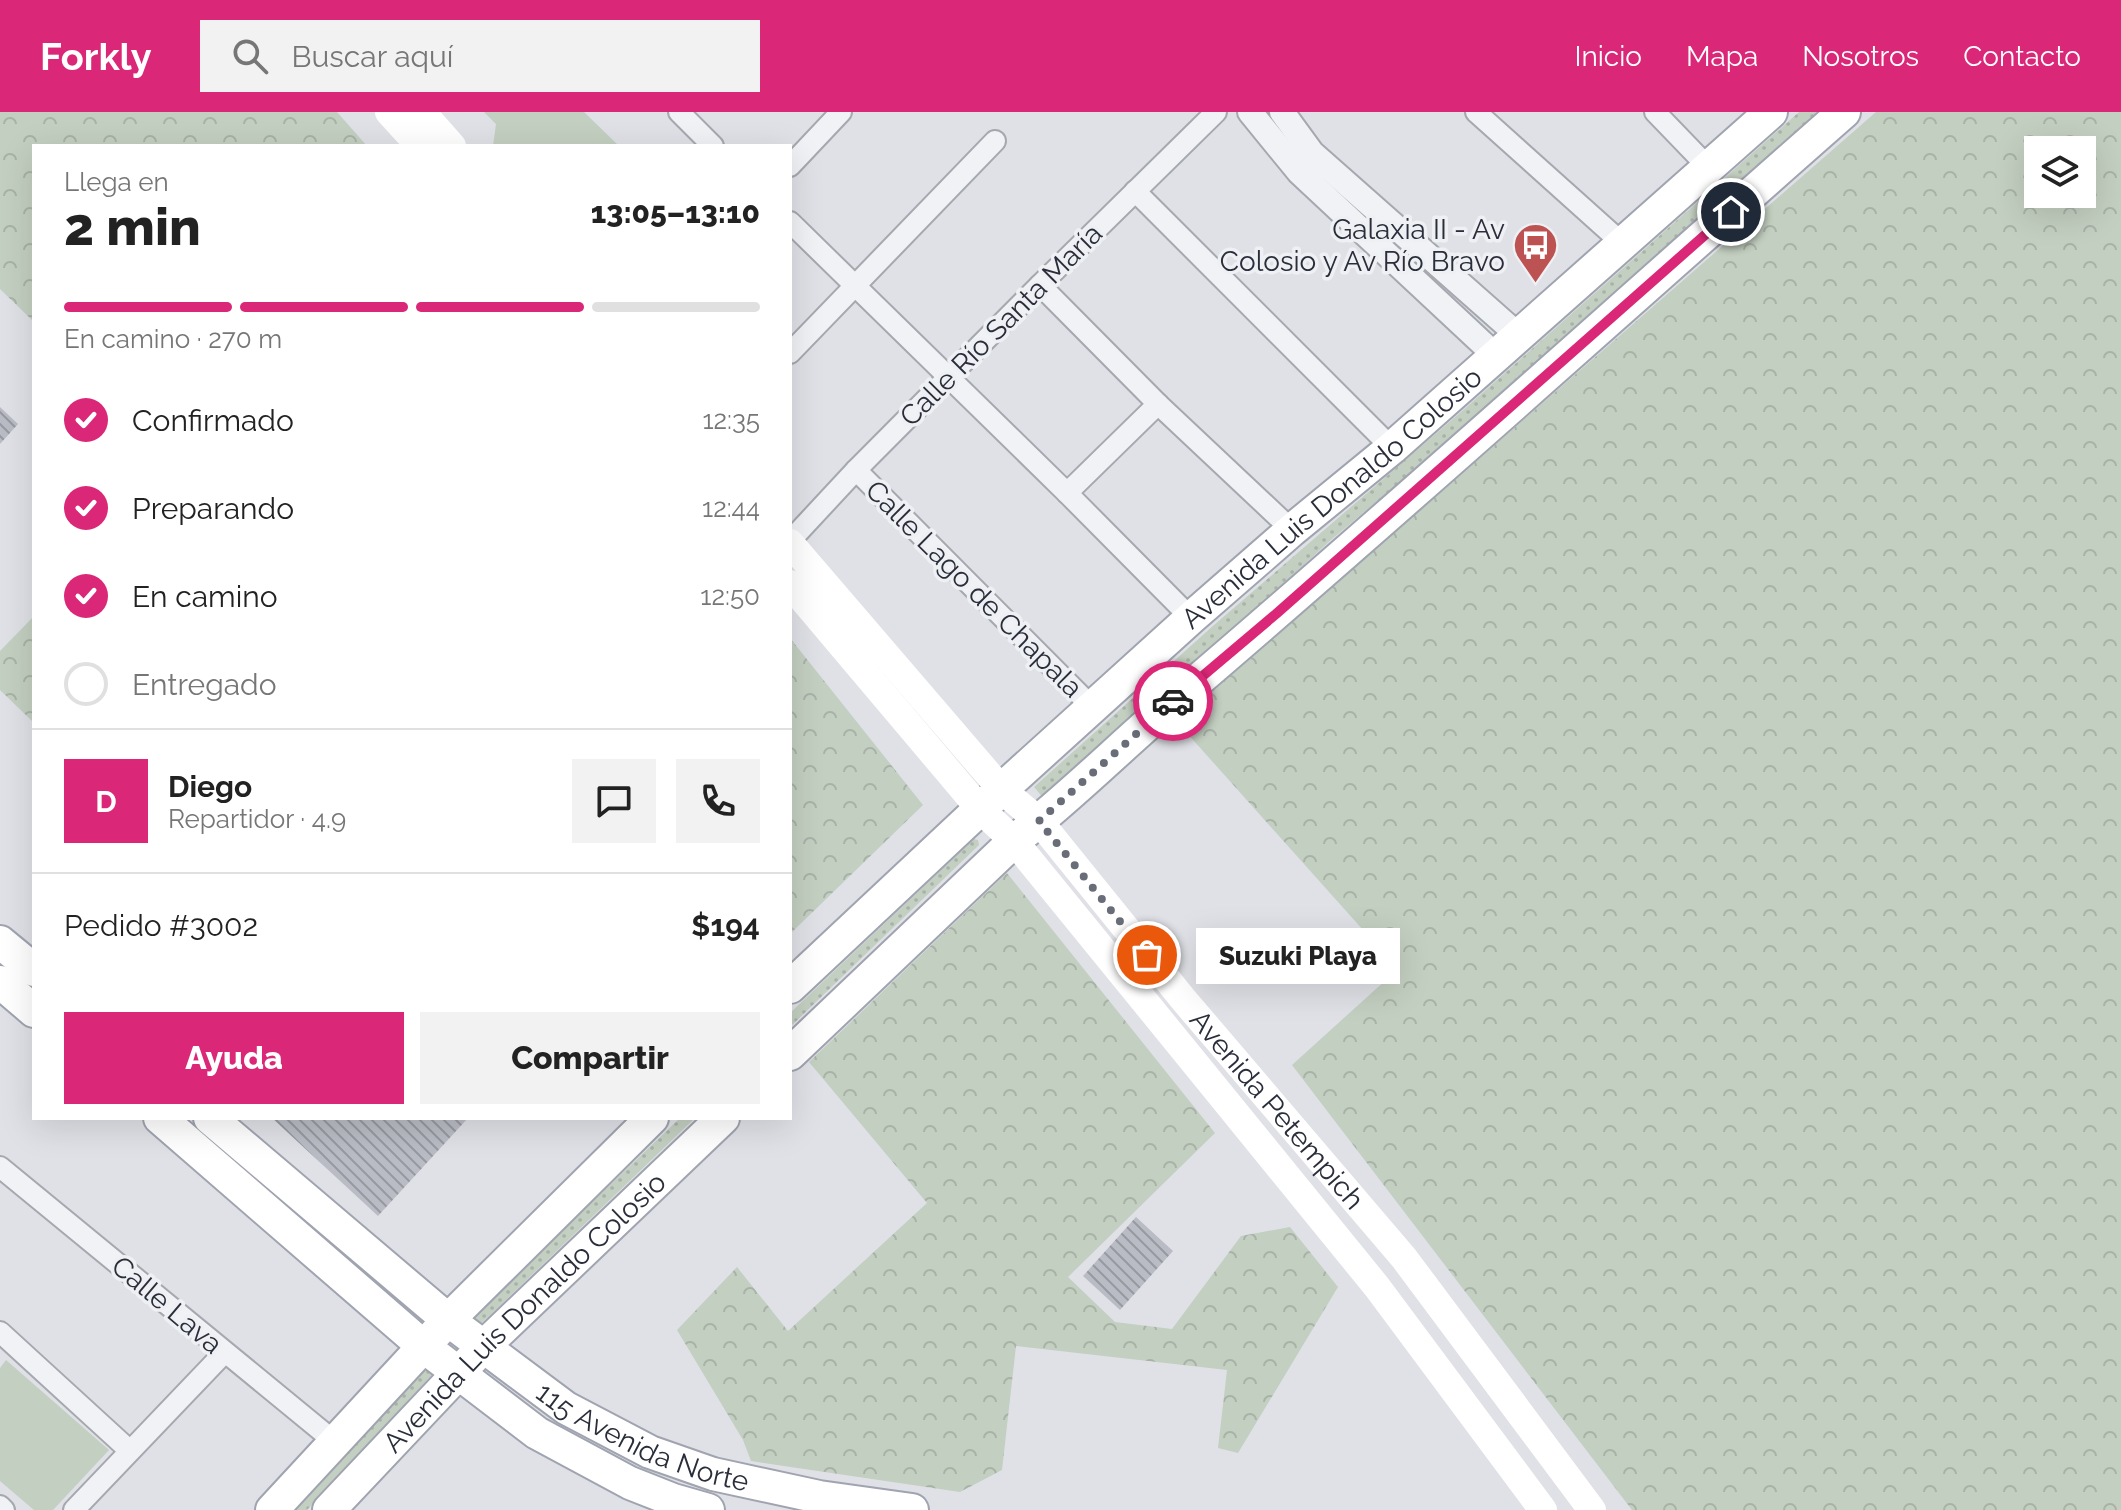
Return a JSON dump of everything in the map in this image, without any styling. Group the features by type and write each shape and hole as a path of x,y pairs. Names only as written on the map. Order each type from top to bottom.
{"main road":[{"path":"389,112 418,144"},
{"path":"422,112 450,144"},
{"name":"Avenida Luis Donaldo Colosio","path":"792,985 1191,618 1392,448 1771,112"},
{"name":"Avenida Luis Donaldo Colosio","path":"792,1052 1014,841 1844,112"},
{"name":"Avenida Petempich","path":"792,545 991,799 1014,841 1377,1287 1543,1510"},
{"name":"Avenida Petempich","path":"792,586 991,799 1039,821 1183,999 1404,1258 1592,1510"},
{"path":"0,942 32,968"},
{"path":"0,982 32,1009"},
{"path":"162,1120 423,1346"},
{"path":"212,1120 448,1320"},
{"name":"Avenida Luis Donaldo Colosio","path":"272,1510 448,1320 650,1120"},
{"name":"Avenida Luis Donaldo Colosio","path":"329,1510 483,1347 721,1120"},
{"name":"115 Avenida Norte","path":"448,1320 566,1408 650,1452 728,1477 819,1497 912,1510"},
{"name":"115 Avenida Norte","path":"423,1346 537,1433 676,1505 708,1510"}],"street":[{"path":"679,112 711,144"},
{"path":"792,164 841,112"},
{"name":"Calle Río Santa María","path":"792,540 856,470 1216,112"},
{"path":"1250,112 1299,172 1507,345"},
{"path":"1282,112 1312,153 1507,345"},
{"path":"1476,112 1622,243"},
{"path":"1655,112 1709,168"},
{"path":"792,351 995,141"},
{"path":"1135,191 1392,448"},
{"path":"792,224 1191,618"},
{"path":"1040,285 1158,404 1292,530"},
{"path":"1067,493 1158,404"},
{"name":"Calle Lago de Chapala","path":"856,470 1093,708"},
{"name":"Calle Lava","path":"0,1167 335,1442"},
{"path":"0,1332 129,1450"},
{"path":"74,1510 224,1353"}],"green space":[{"path":"0,112 337,112 365,144 32,144 32,320 0,289"},
{"path":"484,112 584,112 617,144 493,144 496,124"},
{"path":"1799,112 1827,112 1506,393 1332,539 1045,800 1034,787"},
{"path":"1876,112 2121,112 2121,1510 1632,1510 1292,1065 1398,969 1177,722"},
{"path":"32,618 32,721 0,690 0,651"},
{"path":"792,641 923,805 792,932"},
{"path":"974,839 978,840 979,845 792,1025 792,1011"},
{"path":"1007,873 1215,1133 1068,1277 1115,1322 1172,1329 1241,1236 1290,1227 1338,1287 1238,1453 1218,1448 1227,1370 1016,1346 1002,1470 960,1492 751,1461 743,1440 677,1330 737,1267 788,1331 927,1203 809,1062"},
{"path":"181,1120 188,1120 423,1318 420,1320"},
{"path":"678,1120 693,1120 488,1317 474,1329 467,1322"},
{"path":"6,1360 109,1450 53,1510 34,1510 0,1481 0,1368"},
{"path":"427,1360 436,1369 433,1374 307,1510 290,1510"}],"building":[{"path":"0,407 18,424 0,444"},
{"path":"274,1120 466,1120 378,1216"},
{"path":"1136,1217 1173,1251 1120,1310 1083,1276"}],"way so far":[{"path":"1147,955 1039,821 1173,701"}],"place":[{"name":"Galaxia II - Av Colosio y Av Río Bravo","path":"1536,284"},
{"name":"Suzuki Playa","path":"1147,955"}],"route":[{"path":"1173,701 1276,614 1731,212"}]}
